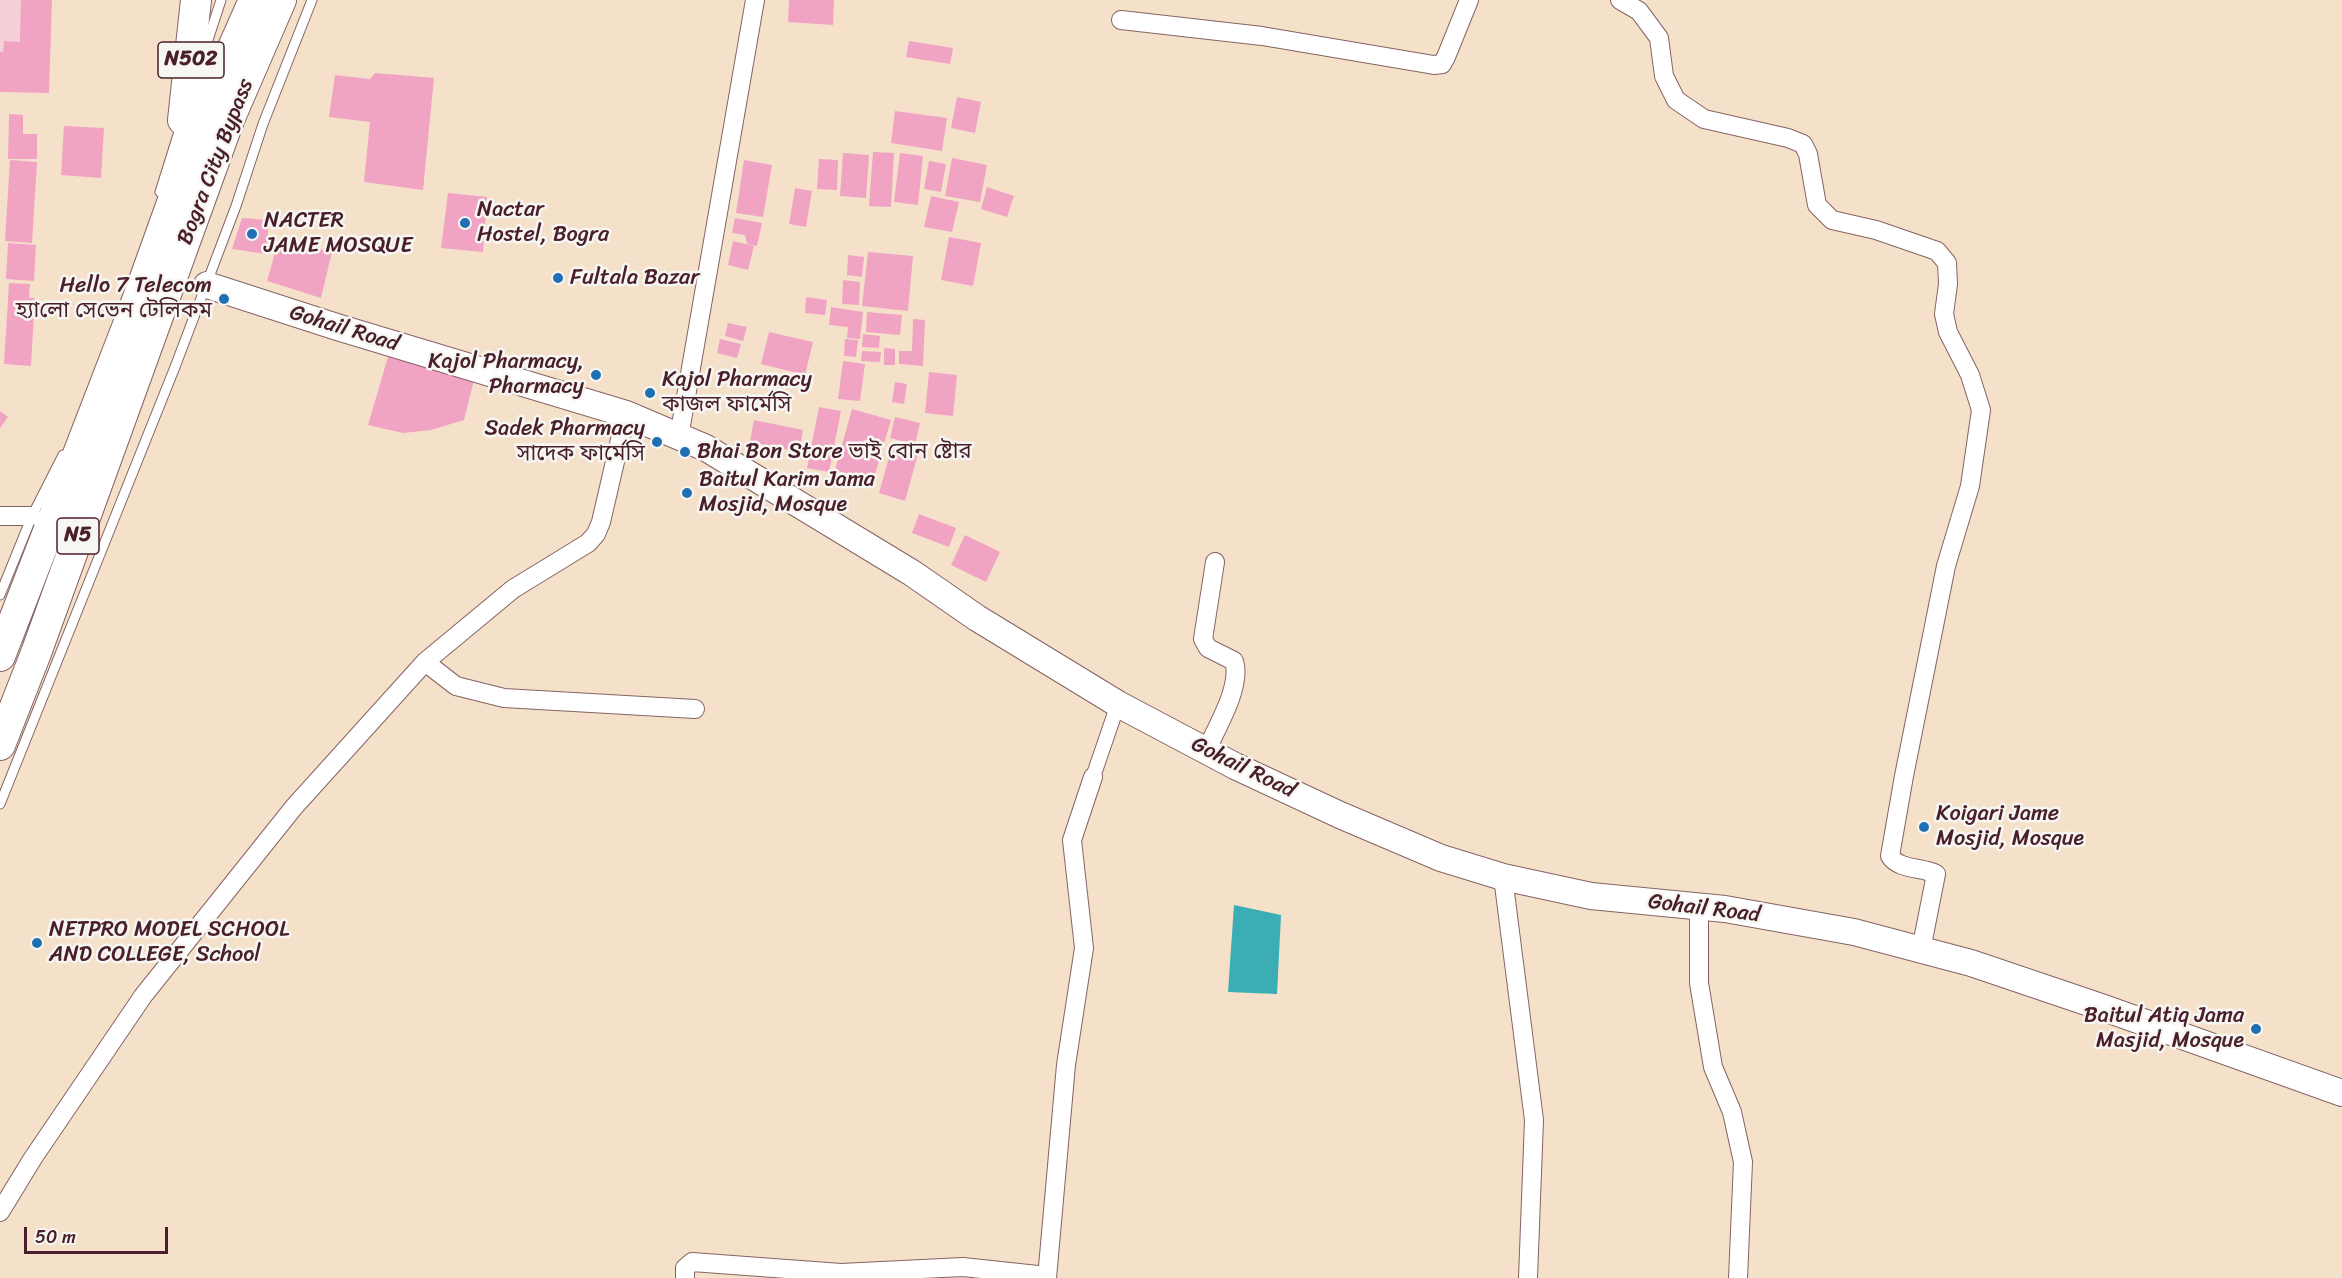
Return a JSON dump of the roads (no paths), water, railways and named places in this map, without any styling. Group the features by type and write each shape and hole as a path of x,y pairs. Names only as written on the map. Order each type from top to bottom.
{"highway":[{"name":"N502","path":"183,120 196,0"},
{"name":"Bogra City Bypass","path":"143,321 205,111 254,0"},
{"name":"Bogra City Bypass","path":"143,321 282,0"},
{"path":"0,656 143,321"},
{"name":"N5","path":"0,745 143,321"}],"main road":[{"name":"Gohail Road","path":"207,285 337,327 626,414 706,448 912,573 977,618 1118,704 1206,751 1329,810 1441,858 1503,877 1591,896 1699,906 1854,932 1971,963 2342,1093"}],"street":[{"path":"679,437 755,0"},
{"path":"1121,20 1262,36 1434,65 1442,64 1446,57 1469,0"},
{"path":"1620,0 1639,11 1659,38 1664,76 1676,100 1704,119 1788,138 1803,144 1808,154 1817,205 1832,220 1876,230 1938,251 1947,263 1948,284 1944,314 1948,332 1970,375 1981,410 1970,486 1946,566 1890,856 1893,861 1904,866 1936,874 1921,950"},
{"path":"0,1212 33,1158 143,996 294,807 425,662 513,589 588,543 596,534 601,522 626,414"},
{"path":"0,516 32,516"},
{"path":"1206,751 1235,685 1236,669 1234,661 1208,648 1203,639 1215,562"},
{"path":"425,662 456,686 504,698 695,709"},
{"path":"685,1278 685,1268 692,1262 841,1273 963,1267 1047,1277 1066,1065 1084,948 1072,840 1118,704"},
{"path":"1503,877 1534,1120 1528,1278"},
{"path":"1699,906 1699,983 1713,1067 1732,1112 1743,1162 1738,1278"}],"lane":[{"path":"159,197 221,0"},
{"path":"0,804 45,697 207,285 263,124 312,0"},
{"path":"0,595 32,516 67,447"}],"water":[{"path":"1234,905 1281,915 1277,994 1228,992"}],"place":[{"name":"Nactar Hostel, Bogra","path":"465,223"},
{"name":"NACTER JAME MOSQUE","path":"252,234"},
{"name":"Fultala Bazar","path":"558,278"},
{"name":"Hello 7 Telecom হ্যা‌লো সে‌ভেন টে‌লিকম","path":"224,299"},
{"name":"Kajol Pharmacy, Pharmacy","path":"596,375"},
{"name":"Kajol Pharmacy কাজল ফার্মেসি","path":"650,393"},
{"name":"Sadek Pharmacy সাদেক ফার্মেসি","path":"657,442"},
{"name":"Bhai Bon Store ভাই বোন ষ্টোর","path":"685,452"},
{"name":"Baitul Karim Jama Mosjid, Mosque","path":"687,493"},
{"name":"Koigari Jame Mosjid, Mosque","path":"1924,827"},
{"name":"NETPRO MODEL SCHOOL AND COLLEGE, School","path":"37,943"},
{"name":"Baitul Atiq Jama Masjid, Mosque","path":"2256,1029"}]}
